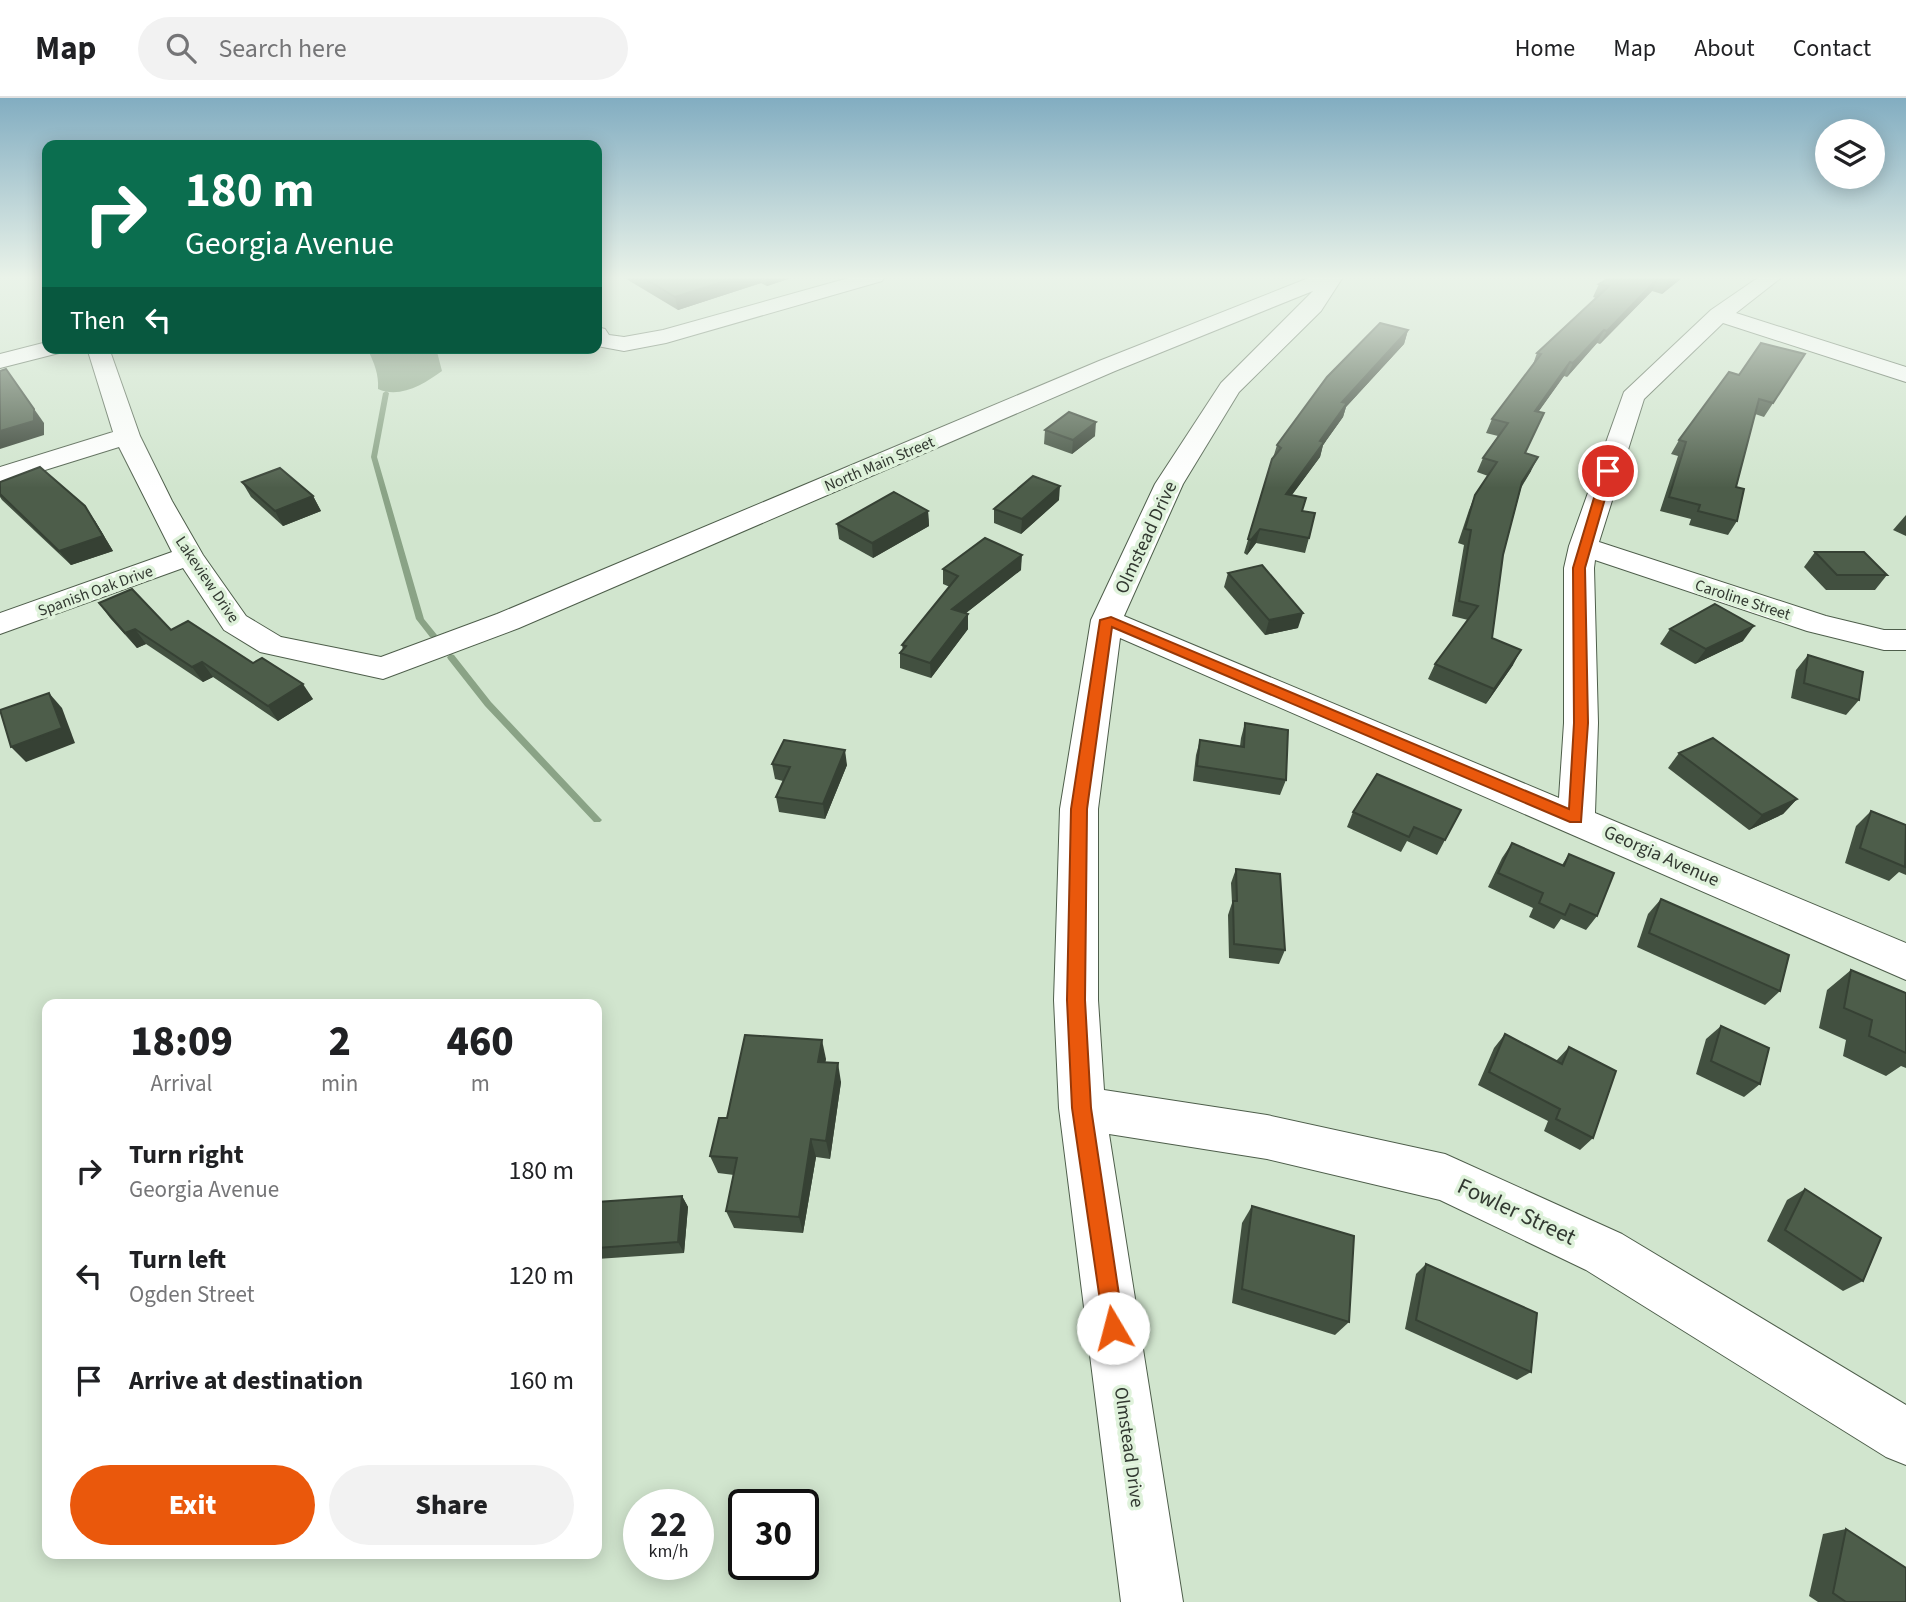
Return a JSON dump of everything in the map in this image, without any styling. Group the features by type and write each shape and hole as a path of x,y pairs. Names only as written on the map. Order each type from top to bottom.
{"street":[{"name":"North Main Street","path":"429,650 508,621 1154,347"},
{"name":"Olmstead Drive","path":"1152,1602 1082,1108 1076,1000 1079,809 1107,620 1169,484 1229,388 1271,347"},
{"path":"1576,818 1581,723 1577,621 1579,568 1583,546 1633,397 1686,347"},
{"path":"1818,347 1906,375"},
{"path":"0,362 42,350"},
{"name":"Lakeview Drive","path":"100,354 127,436 189,556 235,623 271,645 383,668 429,650"},
{"path":"0,475 127,436"},
{"name":"Caroline Street","path":"1583,546 1818,624 1884,640 1906,640"},
{"name":"Spanish Oak Drive","path":"0,624 189,556"},
{"name":"Georgia Avenue","path":"1107,620 1576,818 1906,962"},
{"name":"Fowler Street","path":"1082,1108 1268,1137 1445,1178 1604,1252 1906,1437"}],"shaded area":[{"path":"370,354 438,354 442,371 412,389 386,392 378,389 377,373"}],"building":[{"path":"1356,347 1392,347 1342,402 1347,403 1320,441 1324,442 1286,494 1306,498 1302,511 1315,513 1309,538 1260,529 1251,540 1248,539 1272,459 1281,448 1277,445 1327,377"},
{"path":"1543,347 1588,347 1573,363 1570,362 1535,411 1544,413 1525,453 1538,457 1522,482 1503,555 1492,638 1521,650 1494,689 1435,664 1478,606 1459,601 1471,530 1465,529 1475,495 1497,462 1483,458 1508,423 1492,419 1541,354 1537,353"},
{"path":"1758,347 1778,347 1805,354 1773,403 1759,399 1736,487 1744,489 1737,521 1698,511 1700,505 1669,497 1686,442 1679,440 1729,372 1739,375"},
{"path":"6,369 34,409 34,421 0,431 0,371"},
{"path":"1069,412 1096,422 1073,440 1045,430"},
{"path":"40,467 85,506 103,536 59,551 0,494 0,482"},
{"path":"280,468 313,496 275,511 242,482"},
{"path":"1033,476 1060,486 1022,519 994,509"},
{"path":"894,492 928,511 872,543 837,524"},
{"path":"985,538 1022,555 952,609 968,614 930,663 900,653 906,646 902,645 958,576 943,569"},
{"path":"1815,552 1864,552 1887,575 1837,575"},
{"path":"1262,565 1303,613 1269,620 1228,573"},
{"path":"132,589 171,630 188,621 253,663 262,658 303,684 268,706 202,662 192,667 135,629 125,633 99,603"},
{"path":"1715,604 1754,626 1706,649 1670,629"},
{"path":"1808,655 1863,672 1859,700 1804,683"},
{"path":"49,693 62,728 11,747 0,710"},
{"path":"1245,723 1288,730 1286,780 1197,766 1200,740 1244,747"},
{"path":"1713,738 1797,799 1762,815 1679,753"},
{"path":"784,740 845,750 823,804 776,797 790,767 772,764"},
{"path":"1377,774 1461,810 1445,840 1414,827 1409,837 1353,812"},
{"path":"1871,811 1906,825 1905,867 1860,848"},
{"path":"1512,843 1564,866 1569,854 1614,873 1597,916 1570,904 1565,915 1539,903 1543,893 1498,873"},
{"path":"1236,869 1280,874 1285,950 1234,944 1233,901 1237,901"},
{"path":"1661,899 1789,955 1780,991 1649,933"},
{"path":"1851,970 1906,993 1906,1053 1869,1036 1872,1020 1844,1008"},
{"path":"1721,1026 1769,1048 1760,1084 1711,1061"},
{"path":"1505,1034 1562,1064 1569,1047 1616,1071 1593,1138 1556,1119 1560,1109 1489,1072"},
{"path":"745,1035 822,1040 818,1062 838,1063 826,1141 811,1139 799,1217 726,1211 737,1158 710,1156 719,1118 727,1118"},
{"path":"1805,1189 1881,1238 1863,1281 1785,1230"},
{"path":"682,1196 678,1242 602,1248 602,1202"},
{"path":"1252,1206 1354,1236 1349,1322 1242,1289"},
{"path":"1426,1264 1537,1313 1531,1372 1416,1320"},
{"path":"1846,1529 1906,1568 1906,1602 1846,1602 1833,1593"}],"waterway":[{"path":"386,393 374,457 420,619 433,635"},
{"path":"451,657 488,704 597,820"}],"route":[{"path":"1113,1328 1082,1108 1076,1000 1079,809 1107,620 1576,818 1581,723 1577,621 1579,568 1583,546 1608,471"}]}
